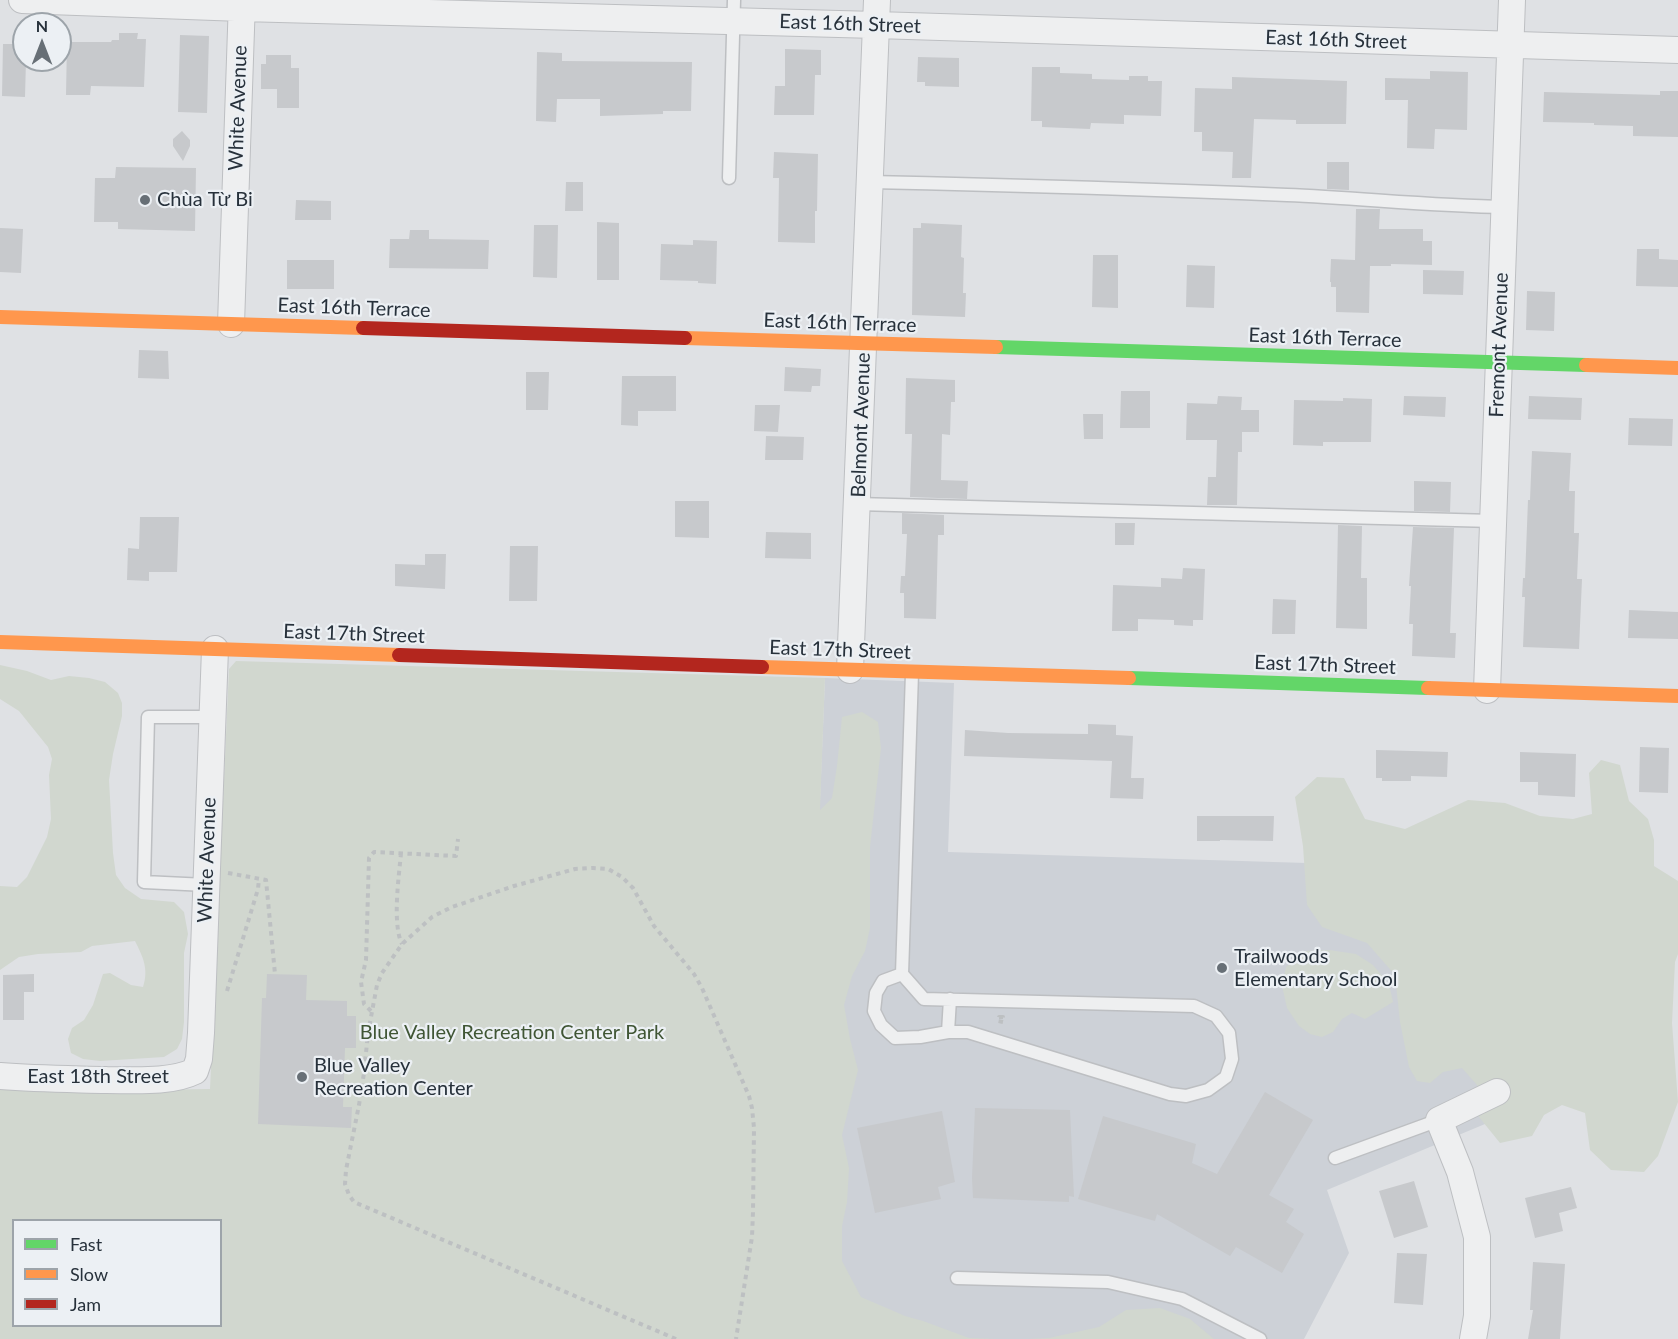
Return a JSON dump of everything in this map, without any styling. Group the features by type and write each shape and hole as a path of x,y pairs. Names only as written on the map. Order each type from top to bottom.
{"street":[{"name":"East 16th Street","path":"22,0 877,12 1511,46 1678,50"},
{"name":"Fremont Avenue","path":"1487,690 1512,0"},
{"name":"White Avenue","path":"231,324 242,4"},
{"name":"Belmont Avenue","path":"850,670 877,12"},
{"name":"East 16th Terrace","path":"0,317 1678,368"},
{"name":"East 17th Street","path":"0,642 1678,696"},
{"name":"White Avenue","path":"195,1071 199,1059 201,1033 215,649"},
{"name":"East 18th Street","path":"0,1076 141,1080 187,1075 195,1071"},
{"path":"1473,1339 1477,1316 1477,1237 1460,1172 1439,1120 1497,1092"}],"lane":[{"path":"729,178 733,11"},
{"path":"870,182 1288,195 1505,207"},
{"path":"857,504 1493,521"},
{"path":"902,974 884,981 876,993 874,1011 881,1025 895,1038 968,1032 1170,1094 1186,1096 1208,1090 1226,1077 1232,1059 1229,1033 1216,1016 1194,1006 924,999 902,974 912,672"},
{"path":"206,878 144,882 148,717 213,717"},
{"path":"948,1032 951,999"},
{"path":"1335,1158 1439,1120"},
{"path":"957,1278 1108,1282 1182,1299 1260,1339"}],"path":[{"path":"371,1012 364,1004 361,982 366,960 369,858 374,852 456,856 458,839"},
{"path":"401,854 398,915 402,944"},
{"path":"676,1339 431,1236 354,1202 349,1196 345,1184 346,1170 377,985 382,973 402,944 432,917 514,886 575,869 608,869 622,877 633,888 654,926 694,974 702,988 752,1108 754,1128 752,1237 736,1339"},
{"path":"206,878 245,875 266,880 275,974"},
{"path":"225,998 259,879"}],"shaded area":[{"name":"Trailwoods Elementary School","path":"825,678 954,683 948,852 1632,873 1631,1063 1327,1190 1349,1253 1304,1339 798,1339"}],"green space":[{"name":"Blue Valley Recreation Center Park","path":"236,661 825,678 820,810 832,798 842,717 862,712 878,722 881,748 870,847 870,928 865,951 852,976 844,1005 858,1070 842,1135 849,1168 847,1202 842,1226 842,1261 861,1297 905,1316 969,1338 997,1339 0,1339 0,1086 134,1090 210,1089 229,669"},
{"path":"0,665 27,671 51,680 69,676 89,678 105,682 118,693 122,703 122,716 109,780 116,875 125,888 141,899 174,902 184,912 188,934 184,953 182,1039 177,1049 164,1057 100,1061 83,1059 71,1053 68,1039 72,1028 84,1020 93,1005 103,974 110,973 131,985 143,987 145,969 143,958 135,941 92,946 81,952 19,957 0,970 0,886 17,887 27,877 47,837 51,819 49,775 52,759 48,747 19,711 0,699"},
{"path":"1601,760 1620,765 1629,801 1648,819 1654,840 1654,866 1678,881 1678,954 1675,962 1672,1023 1678,1102 1658,1156 1644,1172 1611,1170 1590,1150 1585,1113 1562,1105 1544,1115 1532,1136 1500,1143 1479,1117 1477,1085 1462,1068 1443,1072 1430,1083 1417,1081 1409,1067 1400,1022 1395,975 1367,943 1322,927 1307,905 1303,846 1295,797 1317,777 1344,778 1365,819 1405,829 1468,800 1505,803 1540,816 1573,819 1592,814 1589,773"},
{"path":"1329,950 1356,954 1373,965 1389,984 1393,1002 1365,1019 1352,1013 1342,1019 1333,1032 1322,1037 1310,1034 1299,1026 1287,1008 1282,986 1286,967 1304,951"},
{"path":"1160,1308 1190,1319 1214,1339 1028,1339 1049,1338 1099,1327 1126,1310"}],"building":[{"path":"119,33 138,33 137,39 146,39 144,87 91,86 90,95 66,95 66,72 72,72 72,42 119,40"},
{"path":"180,35 209,36 207,113 178,112"},
{"path":"3,44 12,44 12,72 26,72 25,97 2,96"},
{"path":"785,49 821,50 821,75 815,75 814,115 774,115 775,86 785,86"},
{"path":"537,52 562,53 562,61 692,62 691,111 600,116 600,99 557,99 556,122 536,121"},
{"path":"266,55 291,55 291,68 299,68 299,108 277,108 277,89 261,89 261,64 266,64"},
{"path":"918,57 959,58 959,87 925,86 925,82 917,82"},
{"path":"1032,67 1060,67 1060,73 1092,74 1092,79 1129,80 1129,76 1148,76 1148,81 1162,81 1161,116 1124,115 1124,124 1091,123 1090,129 1042,127 1042,121 1031,121"},
{"path":"1430,71 1468,72 1467,130 1435,129 1434,149 1407,148 1408,100 1385,100 1385,78 1430,79"},
{"path":"1232,77 1347,81 1346,124 1296,124 1296,120 1254,119 1251,178 1232,178 1233,152 1202,151 1202,132 1194,132 1195,88 1232,89"},
{"path":"1660,91 1678,91 1678,137 1633,136 1633,126 1543,122 1544,92 1660,95"},
{"path":"182,131 190,140 190,146 183,161 173,146 173,139"},
{"path":"774,152 818,154 815,243 778,242 779,178 773,178"},
{"path":"1327,162 1349,162 1349,190 1327,189"},
{"name":"Chùa Từ Bi","path":"116,167 196,168 195,231 118,229 118,222 94,222 95,178 115,178"},
{"path":"566,182 583,182 583,211 565,211"},
{"path":"296,200 331,201 331,220 295,220"},
{"path":"1356,209 1380,209 1379,229 1423,229 1423,241 1432,241 1432,265 1370,266 1369,313 1336,312 1336,287 1331,287 1330,282 1331,259 1355,260"},
{"path":"597,222 619,223 619,280 597,280"},
{"path":"921,223 962,225 961,257 964,258 965,317 912,315 913,228 921,228"},
{"path":"534,225 558,225 557,278 533,277"},
{"path":"0,228 23,229 21,273 0,272"},
{"path":"410,230 429,230 429,239 489,240 488,269 389,268 390,239 409,239"},
{"path":"693,240 717,241 716,284 660,280 661,244 693,245"},
{"path":"1637,249 1659,249 1659,259 1678,260 1678,287 1636,286"},
{"path":"1093,255 1118,255 1118,308 1092,307"},
{"path":"287,260 334,260 334,289 287,289"},
{"path":"1187,265 1215,266 1214,308 1186,307"},
{"path":"1423,270 1464,271 1463,295 1423,294"},
{"path":"1527,291 1555,292 1554,331 1526,330"},
{"path":"139,350 168,351 169,379 138,378"},
{"path":"785,367 821,369 820,386 812,386 811,392 784,391"},
{"path":"526,372 549,372 548,410 526,410"},
{"path":"622,376 676,376 676,411 638,411 638,426 621,425"},
{"path":"906,378 955,380 955,402 951,402 950,435 942,434 941,480 968,481 967,499 910,497 912,434 905,434"},
{"path":"1121,391 1150,391 1150,428 1120,428"},
{"path":"1218,396 1242,397 1241,410 1259,410 1259,432 1242,432 1242,452 1238,452 1237,505 1207,505 1208,477 1216,477 1217,440 1186,440 1187,403 1217,404"},
{"path":"1404,396 1446,397 1445,417 1403,415"},
{"path":"1529,396 1582,398 1581,420 1528,419"},
{"path":"1343,398 1372,399 1371,442 1323,442 1323,446 1293,445 1294,400 1343,401"},
{"path":"755,405 780,405 778,432 754,431"},
{"path":"1083,414 1103,414 1103,439 1084,439"},
{"path":"1629,418 1673,419 1672,446 1628,445"},
{"path":"766,436 804,437 803,460 765,460"},
{"path":"1532,451 1571,453 1569,491 1575,491 1574,533 1579,533 1577,579 1582,579 1579,649 1523,647 1525,597 1522,597"},
{"path":"1414,481 1451,482 1450,512 1414,511"},
{"path":"675,501 709,501 709,538 675,537"},
{"path":"902,513 944,515 944,535 938,535 936,619 904,618 904,593 900,593 901,576 905,576 907,534 902,534"},
{"path":"140,517 179,517 177,572 149,572 149,581 127,580 128,548 139,549"},
{"path":"1115,523 1135,523 1134,545 1115,545"},
{"path":"1338,525 1362,526 1361,578 1367,578 1367,629 1336,628"},
{"path":"1413,527 1454,528 1450,633 1456,633 1455,658 1412,656 1413,624 1409,624 1411,586 1409,586"},
{"path":"766,532 811,533 811,559 765,558"},
{"path":"510,546 538,546 537,601 509,601"},
{"path":"425,554 446,554 445,589 395,586 395,564 425,565"},
{"path":"1183,568 1205,569 1203,620 1193,620 1193,626 1174,625 1174,620 1138,619 1138,631 1112,631 1113,585 1161,587 1161,578 1182,579"},
{"path":"1273,599 1296,600 1295,634 1272,634"},
{"path":"1629,610 1678,612 1678,639 1628,638"},
{"path":"1088,724 1116,725 1116,735 1133,736 1131,778 1144,778 1143,799 1110,798 1112,761 964,756 965,730 1088,734"},
{"path":"1640,747 1669,748 1668,793 1639,792"},
{"path":"1376,750 1448,752 1447,777 1411,776 1411,781 1382,781 1382,778 1376,778"},
{"path":"1520,752 1576,754 1575,797 1538,795 1538,782 1520,782"},
{"path":"1197,816 1274,816 1273,841 1197,841"},
{"path":"34,974 34,992 24,992 24,1020 3,1020 3,975"},
{"name":"Blue Valley Recreation Center","path":"267,974 307,975 306,1000 347,1001 347,1016 356,1016 356,1048 345,1048 343,1107 352,1107 351,1128 258,1124 262,998 266,998"},
{"path":"1265,1092 1313,1120 1269,1195 1294,1209 1286,1222 1304,1234 1282,1273 1236,1247 1230,1256 1157,1214 1155,1221 1078,1199 1103,1116 1196,1144 1192,1163 1217,1174"},
{"path":"975,1108 1070,1110 1074,1197 1069,1196 1069,1202 973,1198"},
{"path":"942,1111 955,1182 938,1187 941,1199 875,1213 857,1128"},
{"path":"1414,1181 1428,1227 1394,1238 1379,1191"},
{"path":"1571,1187 1577,1208 1559,1213 1563,1231 1535,1238 1525,1198"},
{"path":"1397,1253 1427,1254 1423,1305 1394,1303"},
{"path":"1533,1262 1565,1264 1560,1339 1528,1339 1533,1310 1530,1310"}],"traffic: fast":[{"path":"996,347 1586,365"},
{"path":"1129,678 1428,688"}],"traffic: slow":[{"path":"0,317 363,328"},
{"path":"685,338 996,347"},
{"path":"1586,365 1678,368"},
{"path":"0,642 399,655"},
{"path":"762,667 1129,678"},
{"path":"1428,688 1678,696"}],"traffic: jam":[{"path":"363,328 685,338"},
{"path":"399,655 762,667"}],"place":[{"name":"Chùa Từ Bi","path":"145,200"},
{"name":"Trailwoods Elementary School","path":"1222,968"},
{"name":"Blue Valley Recreation Center","path":"302,1077"}]}
